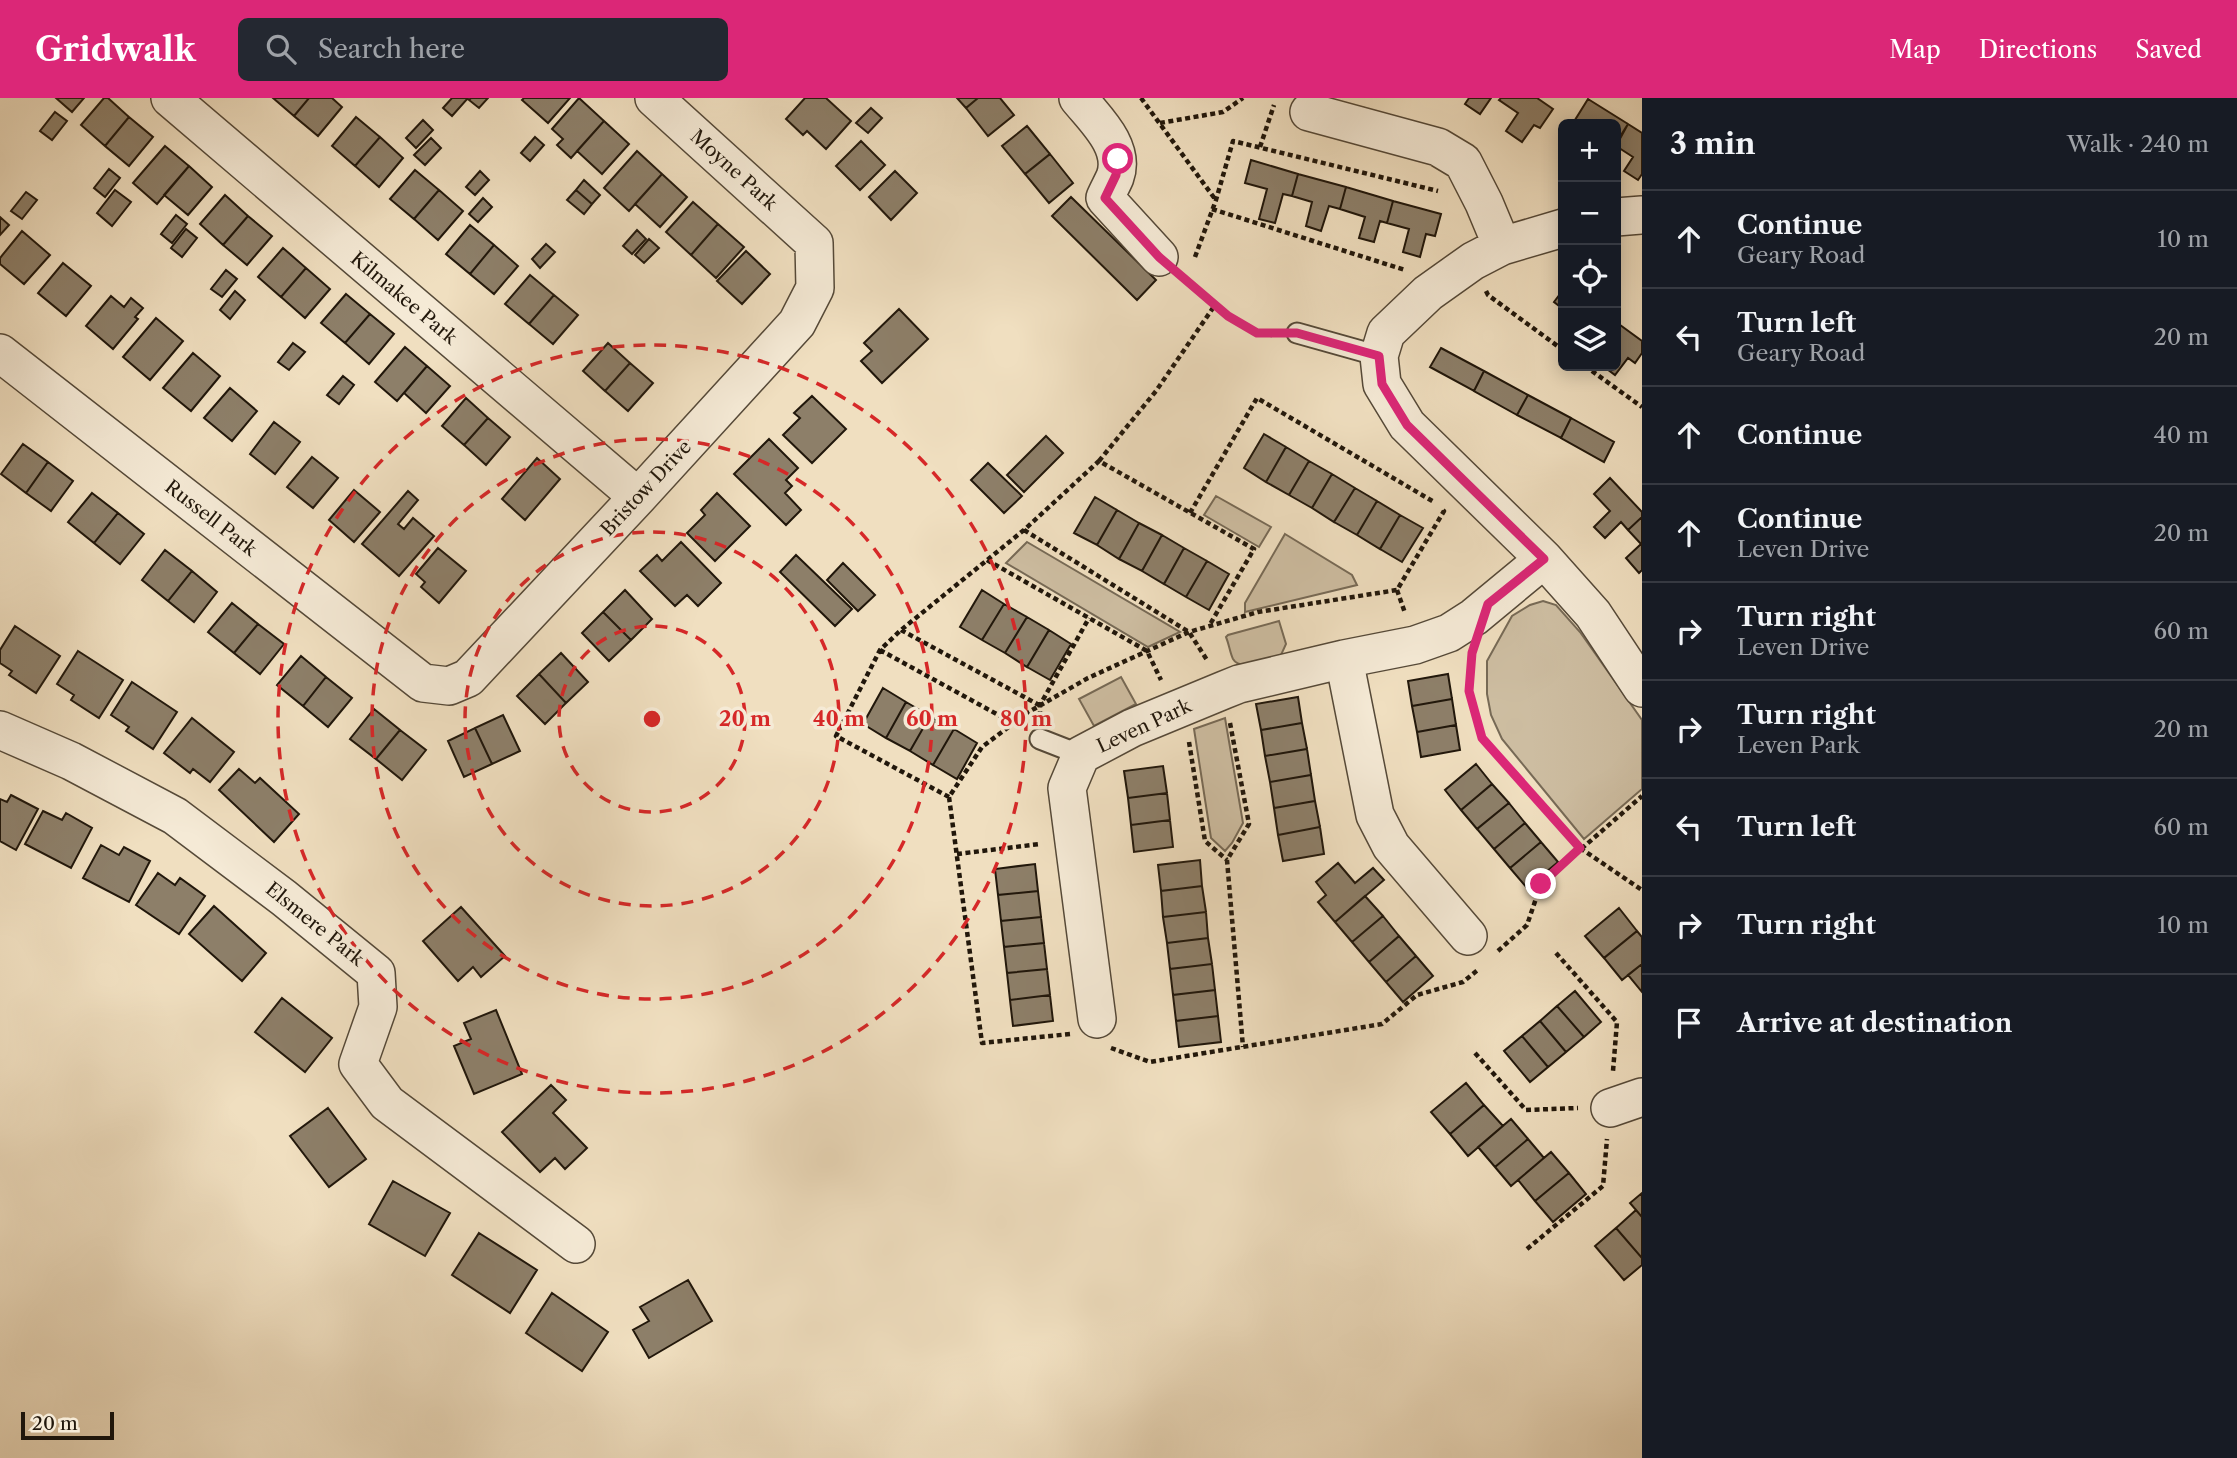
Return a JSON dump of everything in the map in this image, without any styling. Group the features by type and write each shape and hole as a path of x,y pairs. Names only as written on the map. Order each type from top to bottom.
{"street":[{"name":"Kilmakee Park","path":"170,98 638,497"},
{"name":"Moyne Park","path":"654,98 814,243"},
{"path":"1078,98 1108,134 1118,159 1116,175 1105,198 1173,269"},
{"path":"1293,105 1438,147 1463,162 1484,203 1488,254"},
{"path":"1621,217 1642,215"},
{"path":"1558,230 1488,254 1436,288 1383,344 1382,384 1407,425 1544,559 1593,614 1642,688"},
{"name":"Bristow Drive","path":"423,683 449,686 468,678 797,323 815,288 814,243"},
{"name":"Russell Park","path":"0,353 423,683"},
{"name":"Leven Park","path":"1094,1034 1075,839 1067,788 1081,755 1132,728 1239,684 1415,645 1449,633 1474,617 1544,559"},
{"path":"1344,659 1375,815 1391,846 1480,954"},
{"name":"Elsmere Park","path":"0,730 71,761 175,816 284,898 376,974 378,1007 358,1064 365,1074 387,1103 576,1244"}],"lane":[{"path":"1297,333 1383,344"},
{"path":"1040,739 1081,755"}],"path":[{"path":"1141,98 1216,200"},
{"path":"1160,123 1223,112 1243,98"},
{"path":"1260,147 1293,105"},
{"path":"1297,333 1257,333 1215,305 1173,269 1212,209 1233,141 1437,190 1448,198"},
{"path":"1212,209 1398,266 1436,288"},
{"path":"1488,254 1488,295 1558,346"},
{"path":"949,797 836,736 880,650 1024,530 1099,461 1156,391 1215,305"},
{"path":"1592,371 1642,407"},
{"path":"1190,513 1257,398 1436,503 1444,511 1397,590 1258,612 1189,632 1088,678 1040,705 982,747 949,797 982,1043 1094,1034 1150,1062 1382,1024 1417,995 1463,982 1480,954 1528,925 1541,884 1642,796"},
{"path":"1099,461 1254,549 1209,626"},
{"path":"1436,503 1458,473"},
{"path":"1024,530 1189,632 1224,690 1249,824 1227,860 1243,1047"},
{"path":"880,650 1040,739 1040,705 1090,618"},
{"path":"901,630 1040,705"},
{"path":"1472,653 1469,691 1482,738 1580,848 1642,890"},
{"path":"957,854 1075,839"},
{"path":"1527,1249 1603,1186 1626,1102 1617,1022 1556,953"},
{"path":"1475,1053 1527,1110 1626,1102"}],"shaded area":[{"path":"1216,496 1271,527 1259,547 1204,515"},
{"path":"1285,534 1352,575 1357,585 1245,612 1245,603"},
{"path":"1027,542 1180,632 1148,647 1006,563"},
{"path":"1543,601 1556,605 1580,632 1642,720 1642,789 1584,839 1502,739 1491,715 1487,694 1487,661 1512,616"},
{"path":"1279,621 1286,644 1281,655 1249,665 1242,665 1233,659 1226,637 1228,635"},
{"path":"1121,677 1136,704 1094,726 1079,699"},
{"path":"1225,718 1243,823 1225,851 1211,838 1194,729"}],"building":[{"path":"56,98 84,98 72,112"},
{"path":"104,98 108,98 129,117 105,146 81,125"},
{"path":"273,98 309,98 294,116"},
{"path":"309,98 332,98 342,107 318,136 294,116"},
{"path":"452,98 468,98 452,116 443,108"},
{"path":"488,98 479,108 469,100"},
{"path":"570,98 548,123 522,100"},
{"path":"579,98 604,121 571,158 557,145 563,139 552,129"},
{"path":"805,98 826,98 851,121 826,149 807,131 803,135 786,119"},
{"path":"957,98 978,98 966,108"},
{"path":"978,98 1000,98 1014,115 988,136 966,108"},
{"path":"1469,98 1491,98 1480,114 1465,104"},
{"path":"1537,98 1553,109 1540,128 1534,125 1522,142 1506,131 1518,113 1499,100"},
{"path":"1588,99 1620,119 1576,119"},
{"path":"871,108 882,118 868,133 856,123"},
{"path":"55,112 67,121 52,140 40,131"},
{"path":"129,117 153,137 129,166 105,146"},
{"path":"356,117 380,137 355,166 332,146"},
{"path":"423,120 433,130 416,148 406,138"},
{"path":"1621,120 1628,124 1621,135"},
{"path":"604,121 629,144 602,174 577,151"},
{"path":"1628,124 1642,133 1642,174 1638,180 1624,171 1633,157 1621,149 1621,137"},
{"path":"1027,126 1050,154 1025,174 1002,146"},
{"path":"380,137 403,158 379,187 355,166"},
{"path":"535,137 544,145 530,161 521,153"},
{"path":"431,138 441,148 425,165 414,155"},
{"path":"861,141 885,165 860,190 836,166"},
{"path":"165,146 189,166 157,204 133,183"},
{"path":"637,151 662,174 629,211 604,188"},
{"path":"1050,154 1073,183 1049,203 1025,174"},
{"path":"1251,160 1298,174 1292,196 1283,194 1275,223 1259,219 1267,189 1245,183"},
{"path":"189,166 212,187 188,215 164,195"},
{"path":"109,169 120,178 105,197 94,188"},
{"path":"415,170 439,190 414,219 390,199"},
{"path":"480,171 489,180 475,195 466,187"},
{"path":"895,171 917,193 891,220 869,197"},
{"path":"662,174 687,197 660,227 635,204"},
{"path":"1298,174 1346,187 1340,209 1329,206 1321,231 1306,226 1312,202 1292,196"},
{"path":"584,180 600,195 592,204 576,190"},
{"path":"1346,187 1393,201 1387,223 1380,221 1374,242 1359,238 1365,217 1340,209"},
{"path":"115,190 131,202 112,226 97,213"},
{"path":"439,190 463,211 438,240 414,219"},
{"path":"576,190 592,204 584,214 567,200"},
{"path":"26,192 37,200 22,219 11,211"},
{"path":"225,195 248,216 223,245 200,224"},
{"path":"1071,197 1156,280 1137,300 1052,216"},
{"path":"483,198 492,207 478,222 469,214"},
{"path":"1393,201 1441,214 1435,236 1426,234 1420,257 1403,252 1409,229 1387,223"},
{"path":"693,202 718,224 691,255 666,232"},
{"path":"176,215 187,224 172,243 161,234"},
{"path":"248,216 272,236 247,265 223,245"},
{"path":"0,217 9,225 0,235"},
{"path":"718,224 744,247 716,278 691,255"},
{"path":"470,225 494,245 470,274 446,254"},
{"path":"186,229 197,238 182,257 171,248"},
{"path":"637,230 646,239 632,254 623,246"},
{"path":"22,231 50,255 24,284 0,264 0,258"},
{"path":"649,239 659,248 644,263 635,255"},
{"path":"546,244 555,252 540,268 532,259"},
{"path":"494,245 518,266 494,294 470,274"},
{"path":"283,248 306,268 281,297 258,277"},
{"path":"746,251 770,274 742,304 717,281"},
{"path":"63,263 91,286 66,316 38,293"},
{"path":"306,268 330,289 305,318 281,297"},
{"path":"226,270 237,279 222,297 211,289"},
{"path":"530,275 554,295 529,324 505,304"},
{"path":"235,291 245,300 230,319 220,310"},
{"path":"346,294 370,314 345,343 321,323"},
{"path":"554,295 578,315 553,344 529,324"},
{"path":"111,296 124,307 131,298 143,308 135,317 138,319 113,349 86,326"},
{"path":"899,309 928,339 882,383 861,361 872,351 864,343"},
{"path":"370,314 394,334 369,364 345,343"},
{"path":"156,318 183,341 150,380 123,357"},
{"path":"1621,326 1642,341 1642,353 1635,363 1628,358 1621,367"},
{"path":"293,343 305,352 289,370 278,362"},
{"path":"608,343 630,363 605,391 583,371"},
{"path":"405,347 427,366 397,401 375,382"},
{"path":"1441,348 1484,371 1474,391 1430,367"},
{"path":"193,353 220,376 191,411 163,388"},
{"path":"630,363 653,383 628,411 605,391"},
{"path":"427,366 450,386 426,413 404,393"},
{"path":"1484,371 1528,395 1517,415 1474,391"},
{"path":"343,376 354,385 339,404 327,395"},
{"path":"230,388 257,411 232,441 204,418"},
{"path":"1528,395 1571,418 1561,438 1517,415"},
{"path":"812,396 846,429 812,463 783,435 800,418 794,413"},
{"path":"466,398 488,418 464,445 442,426"},
{"path":"488,418 510,437 486,465 464,445"},
{"path":"1571,418 1614,442 1604,462 1561,438"},
{"path":"274,422 300,442 275,474 250,454"},
{"path":"1264,434 1286,447 1266,482 1244,468"},
{"path":"1046,436 1063,453 1024,492 1007,475"},
{"path":"769,439 798,468 786,480 792,486 785,493 801,510 786,525 734,474"},
{"path":"23,444 48,462 26,493 1,474"},
{"path":"1286,447 1309,461 1289,495 1266,482"},
{"path":"312,457 338,478 313,508 287,487"},
{"path":"537,458 560,479 525,520 502,499"},
{"path":"1309,461 1332,474 1312,508 1289,495"},
{"path":"48,462 73,481 51,511 26,493"},
{"path":"988,463 1022,496 1004,513 971,480"},
{"path":"1332,474 1355,488 1334,522 1312,508"},
{"path":"1610,478 1642,512 1642,517 1628,530 1621,522 1605,538 1594,527 1610,511 1594,494"},
{"path":"1355,488 1377,501 1357,535 1334,522"},
{"path":"354,490 380,512 354,542 329,520"},
{"path":"408,491 418,500 398,524 404,529 413,518 434,536 399,576 362,544"},
{"path":"92,493 118,513 94,543 68,522"},
{"path":"717,493 750,526 715,561 687,533 705,515 701,510"},
{"path":"1095,497 1117,510 1097,545 1074,533"},
{"path":"1377,501 1400,515 1380,549 1357,535"},
{"path":"1117,510 1139,523 1119,559 1097,545"},
{"path":"118,513 144,534 120,564 94,543"},
{"path":"1400,515 1423,528 1402,562 1380,549"},
{"path":"1642,517 1642,570 1639,573 1626,558 1641,544 1628,530"},
{"path":"1139,523 1162,535 1142,571 1119,559"},
{"path":"1162,535 1184,548 1164,584 1142,571"},
{"path":"681,542 721,583 698,606 687,595 675,606 640,571 657,555 662,561"},
{"path":"438,548 466,571 439,603 421,587 425,582 416,574"},
{"path":"1184,548 1207,561 1186,597 1164,584"},
{"path":"165,550 192,571 168,601 142,580"},
{"path":"796,555 852,609 835,626 780,572"},
{"path":"1207,561 1229,574 1209,610 1186,597"},
{"path":"843,563 875,595 858,611 827,580"},
{"path":"192,571 217,592 194,622 168,601"},
{"path":"625,590 652,619 631,640 603,612"},
{"path":"982,590 1004,604 982,640 960,627"},
{"path":"232,603 258,624 234,653 208,632"},
{"path":"1004,604 1027,617 1005,653 982,640"},
{"path":"603,612 631,640 609,661 582,633"},
{"path":"1027,617 1049,630 1027,667 1005,653"},
{"path":"258,624 284,644 260,674 234,653"},
{"path":"15,626 60,656 36,693 9,675 12,671 0,663 0,650"},
{"path":"1049,630 1071,644 1050,680 1027,667"},
{"path":"78,651 123,680 99,718 71,700 74,695 57,684"},
{"path":"561,653 588,682 566,703 539,674"},
{"path":"301,656 326,677 303,706 277,685"},
{"path":"539,674 566,703 545,724 517,696"},
{"path":"1448,674 1452,699 1412,706 1408,681"},
{"path":"326,677 352,698 328,727 303,706"},
{"path":"132,682 177,712 153,749 126,731 129,727 111,715"},
{"path":"883,688 906,702 886,738 863,724"},
{"path":"1298,697 1302,723 1261,730 1256,704"},
{"path":"1452,699 1456,725 1417,732 1412,706"},
{"path":"906,702 930,716 910,751 886,738"},
{"path":"374,709 400,730 376,759 350,739"},
{"path":"503,715 520,751 492,764 475,728"},
{"path":"930,716 954,729 933,765 910,751"},
{"path":"192,718 234,752 210,782 193,769 190,773 164,753"},
{"path":"1302,723 1307,749 1265,756 1261,730"},
{"path":"1456,725 1460,750 1421,757 1417,732"},
{"path":"475,728 492,764 464,777 448,741"},
{"path":"954,729 977,743 957,779 933,765"},
{"path":"400,730 426,750 402,780 376,759"},
{"path":"1307,749 1311,775 1270,782 1265,756"},
{"path":"1476,764 1492,784 1461,810 1445,790"},
{"path":"1163,766 1167,793 1128,798 1124,771"},
{"path":"239,769 255,783 260,778 299,814 274,842 219,790"},
{"path":"1311,775 1315,801 1274,808 1270,782"},
{"path":"1492,784 1509,803 1477,829 1461,810"},
{"path":"1167,793 1170,820 1131,825 1128,798"},
{"path":"11,795 38,809 16,850 0,841 0,799 7,802"},
{"path":"1315,801 1320,827 1278,835 1274,808"},
{"path":"1509,803 1525,823 1494,849 1477,829"},
{"path":"43,811 62,820 66,813 92,828 71,868 25,844"},
{"path":"1170,820 1173,847 1134,852 1131,825"},
{"path":"1525,823 1541,842 1510,868 1494,849"},
{"path":"1320,827 1324,854 1283,861 1278,835"},
{"path":"1541,842 1558,862 1527,888 1510,868"},
{"path":"101,845 119,855 124,847 150,861 129,902 83,878"},
{"path":"1200,860 1202,886 1161,891 1158,865"},
{"path":"1338,863 1355,883 1373,868 1384,880 1335,922 1318,902 1326,895 1316,882"},
{"path":"1035,864 1038,891 998,895 995,869"},
{"path":"158,873 175,885 180,878 205,896 179,934 136,905"},
{"path":"1202,886 1206,912 1163,917 1161,891"},
{"path":"1038,891 1041,917 1001,921 998,895"},
{"path":"1365,896 1383,916 1352,942 1335,922"},
{"path":"214,906 266,953 242,981 189,934"},
{"path":"461,907 505,956 481,977 473,967 458,981 423,941"},
{"path":"1619,908 1637,931 1604,958 1585,936"},
{"path":"1206,912 1208,938 1167,943 1163,917"},
{"path":"1383,916 1399,936 1369,962 1352,942"},
{"path":"1041,917 1044,943 1004,947 1001,921"},
{"path":"1637,931 1642,937 1642,964 1622,980 1604,958"},
{"path":"1399,936 1416,956 1386,982 1369,962"},
{"path":"1208,938 1212,964 1170,969 1167,943"},
{"path":"1044,943 1047,969 1007,973 1004,947"},
{"path":"1416,956 1433,976 1403,1002 1386,982"},
{"path":"1212,964 1215,990 1173,995 1170,969"},
{"path":"1642,964 1642,992 1628,975"},
{"path":"1047,969 1050,995 1010,1000 1007,973"},
{"path":"1215,990 1218,1016 1176,1021 1173,995"},
{"path":"1575,991 1601,1022 1584,1037 1557,1006"},
{"path":"1050,995 1053,1021 1013,1026 1010,1000"},
{"path":"282,998 332,1038 305,1072 255,1032"},
{"path":"1557,1006 1584,1037 1566,1052 1540,1021"},
{"path":"496,1010 522,1074 474,1094 454,1046 471,1039 464,1023"},
{"path":"1218,1016 1221,1042 1179,1047 1176,1021"},
{"path":"1540,1021 1566,1052 1548,1067 1522,1036"},
{"path":"1522,1036 1548,1067 1530,1082 1504,1051"},
{"path":"1466,1083 1484,1105 1450,1134 1431,1112"},
{"path":"551,1085 566,1100 553,1113 587,1148 565,1169 555,1158 540,1172 502,1132"},
{"path":"1484,1105 1503,1126 1468,1156 1450,1134"},
{"path":"328,1108 366,1159 329,1187 290,1136"},
{"path":"1511,1119 1528,1139 1495,1167 1478,1147"},
{"path":"1528,1139 1544,1158 1511,1186 1495,1167"},
{"path":"1551,1152 1569,1173 1535,1201 1518,1180"},
{"path":"1569,1173 1586,1194 1553,1222 1535,1201"},
{"path":"393,1181 450,1213 425,1256 369,1224"},
{"path":"1642,1193 1642,1217 1630,1203"},
{"path":"1636,1210 1642,1217 1642,1258 1616,1228"},
{"path":"1616,1228 1642,1258 1642,1265 1624,1280 1595,1246"},
{"path":"479,1233 537,1270 510,1313 452,1275"},
{"path":"688,1280 712,1321 649,1358 633,1330 649,1321 640,1307"},
{"path":"552,1293 608,1332 582,1371 526,1333"}],"route":[{"path":"1118,159 1116,175 1105,198 1159,257 1228,316 1257,333 1297,333 1379,356 1382,384 1407,425 1544,559 1488,604 1472,653 1469,691 1482,738 1580,848 1541,884"}]}
